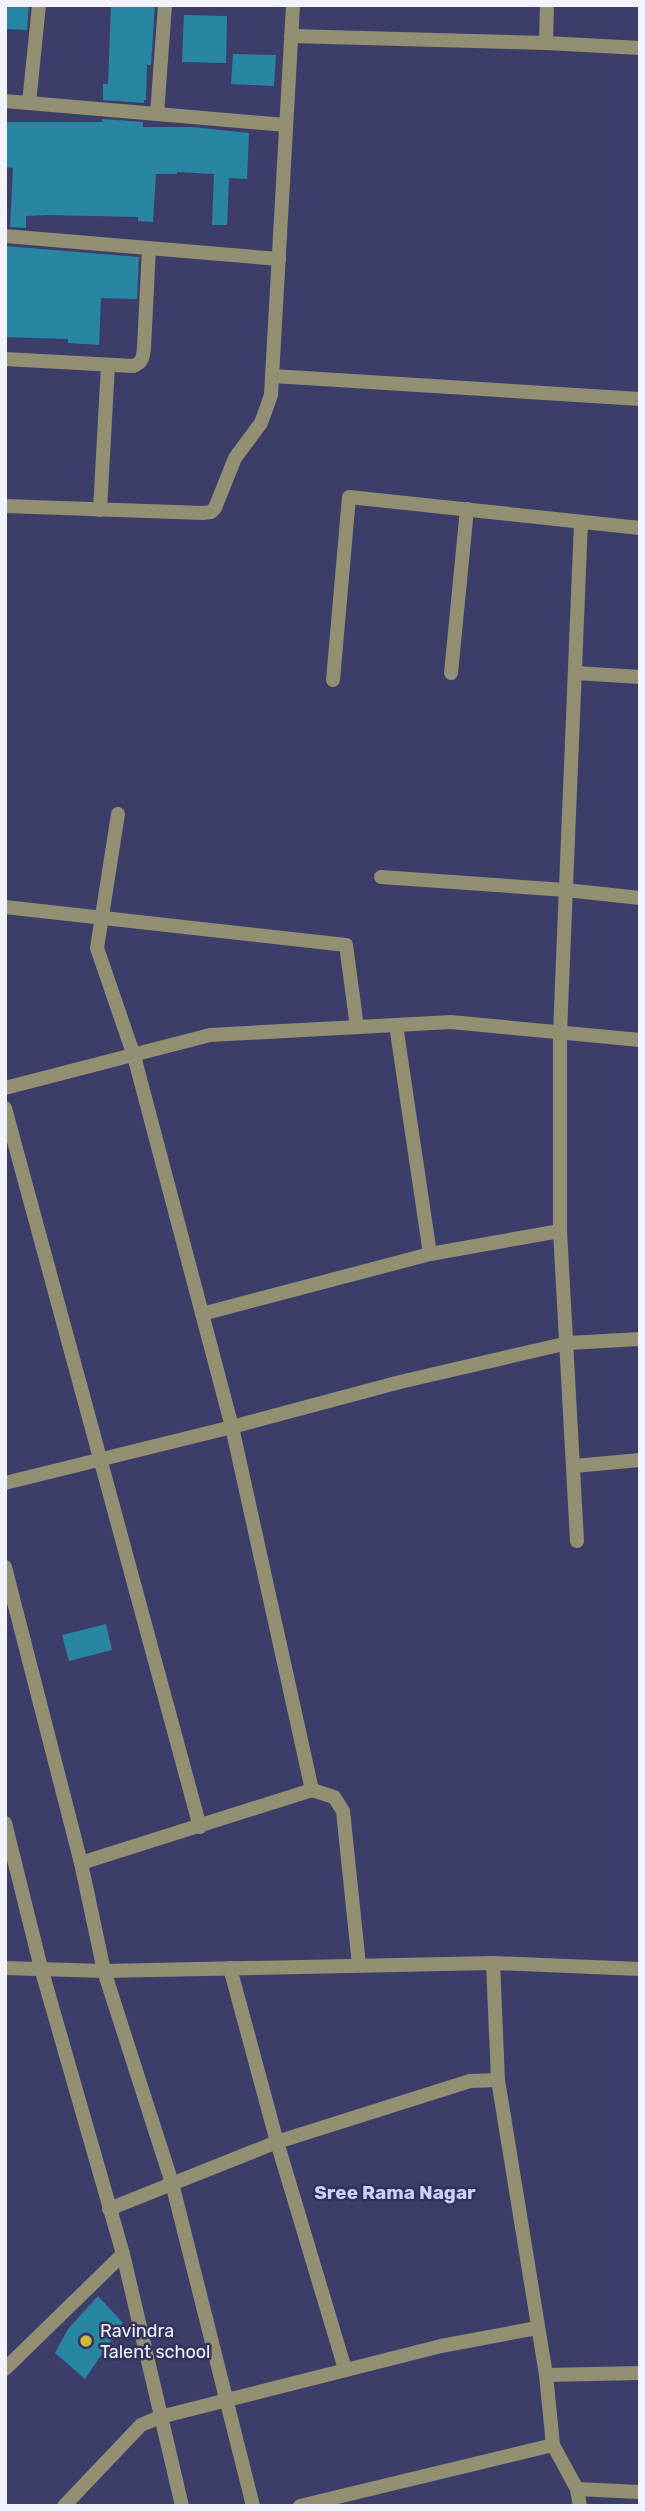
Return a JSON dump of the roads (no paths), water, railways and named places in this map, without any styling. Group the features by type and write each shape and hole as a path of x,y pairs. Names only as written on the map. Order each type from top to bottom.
{"street":[{"path":"29,103 39,5"},
{"path":"157,114 165,5"},
{"path":"5,506 211,512 215,508 235,458 267,412 273,376 293,5"},
{"path":"545,43 547,5"},
{"path":"291,36 640,48"},
{"path":"5,101 286,125"},
{"path":"5,236 279,258"},
{"path":"5,359 133,366 139,364 142,359 149,248"},
{"path":"100,510 108,365"},
{"path":"273,376 640,399"},
{"path":"333,680 349,497 640,528"},
{"path":"451,673 467,509"},
{"path":"577,1541 560,1231 560,1032 581,522"},
{"path":"576,673 640,677"},
{"path":"118,814 97,948 134,1056 232,1427 312,1790"},
{"path":"381,877 640,898"},
{"path":"5,907 346,945 357,1027"},
{"path":"5,1088 209,1035 451,1022 640,1040"},
{"path":"396,1025 430,1254"},
{"path":"5,1108 200,1828"},
{"path":"202,1314 430,1254 560,1231"},
{"path":"5,1483 102,1461 400,1382 568,1343 640,1339"},
{"path":"574,1466 640,1461"},
{"path":"5,1567 81,1863 104,1971 172,2183 253,2506"},
{"path":"81,1863 200,1828 312,1790 334,1797 343,1811 359,1965"},
{"path":"5,1823 41,1968 123,2254 182,2506"},
{"path":"493,1963 498,2080 546,2375 553,2445 577,2489 580,2506"},
{"path":"5,1968 104,1971 493,1963 640,1969"},
{"path":"230,1968 277,2142 345,2369"},
{"path":"109,2208 277,2142 470,2081 498,2080"},
{"path":"5,2369 123,2254"},
{"path":"64,2506 141,2425 160,2417 441,2346 537,2328"},
{"path":"546,2375 640,2373"},
{"path":"300,2506 553,2445"},
{"path":"577,2489 640,2492"}],"place":[{"name":"Ravindra Talent school","path":"86,2341"}],"district":[{"name":"Sree Rama Nagar","path":"395,2192"}]}
